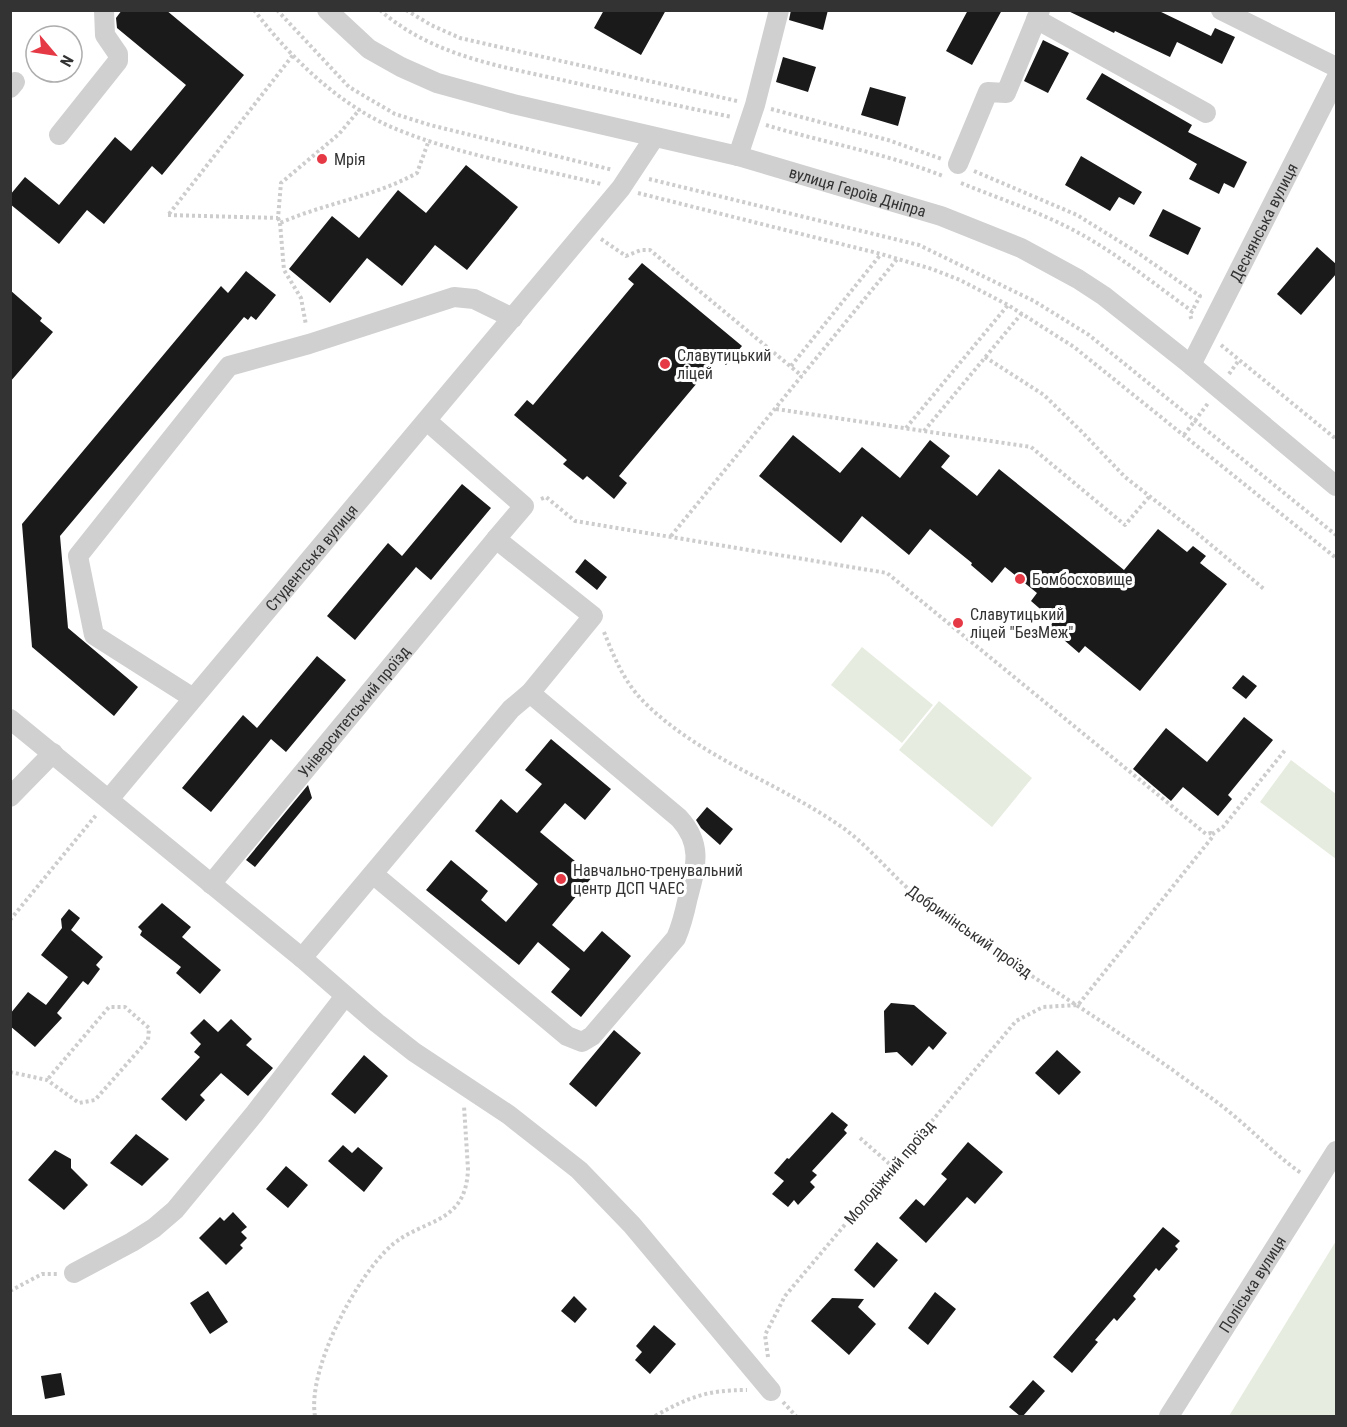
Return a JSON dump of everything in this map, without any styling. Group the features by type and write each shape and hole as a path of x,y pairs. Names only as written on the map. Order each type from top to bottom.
{"street":[{"path":"59,135 118,61 118,54 105,35 104,10"},
{"name":"вулиця Героїв Дніпра","path":"327,10 340,25 369,49 436,83 513,104 738,156 941,216 1021,248 1090,286 1191,365 1336,486"},
{"path":"738,156 753,113 779,10"},
{"path":"1221,10 1336,68"},
{"path":"955,175 988,92 1006,93 1038,15 1206,113"},
{"name":"Деснянська вулиця","path":"1191,365 1336,79"},
{"name":"Студентська вулиця","path":"109,799 588,228 625,181 654,138"},
{"path":"194,698 94,635 78,556 229,366 309,344 436,302 460,297 474,299 513,318"},
{"path":"427,421 524,506"},
{"name":"Університетський проїзд","path":"211,884 524,506"},
{"path":"302,958 511,709 530,693 593,616 496,538"},
{"path":"373,874 567,1036 582,1042 592,1036 676,938 696,866 695,846 686,825 680,818 530,693"},
{"path":"10,719 414,1052 463,1083 557,1151 598,1188 632,1225 771,1390"},
{"path":"10,797 53,753"},
{"path":"74,1273 132,1242 154,1228 175,1210 345,996"},
{"name":"Поліська вулиця","path":"1169,1416 1336,1151"}],"path":[{"path":"254,10 292,55 319,80 360,109 388,125 429,140 516,164 625,181 920,245 1034,301 1089,335 1336,535"},
{"path":"277,10 349,87 395,114 898,258 944,273 1008,305 1091,360 1336,558"},
{"path":"380,10 401,27 427,42 475,59 526,73 753,113 888,140 955,175 1076,232 1105,249 1192,311"},
{"path":"406,10 440,30 476,42 753,113 802,136 955,175 1058,206 1099,227 1200,296 1192,311 1191,320 1336,440"},
{"path":"278,218 168,215 292,55"},
{"path":"309,344 301,298 284,270 278,218 281,183 339,134 360,109"},
{"path":"280,223 309,210 340,203 395,185 417,173 429,140"},
{"path":"588,228 626,256 641,250 650,250 802,376"},
{"path":"791,366 881,254"},
{"path":"671,537 898,258"},
{"path":"905,429 1008,305"},
{"path":"924,431 1022,313"},
{"path":"985,357 1044,395 1125,477 1264,589"},
{"path":"776,409 1031,447 1125,525 1149,497"},
{"path":"524,506 546,497 575,521 887,573 1206,834 1211,832 1211,835 1214,835"},
{"name":"Добринінський проїзд","path":"593,616 601,625 617,664 636,693 672,726 715,755 837,824 858,840 923,901 1211,1098 1241,1121 1273,1152 1316,1183"},
{"path":"1078,1005 1286,749"},
{"path":"10,920 109,799"},
{"name":"Молодіжний проїзд","path":"771,1390 765,1335 785,1296 1016,1021 1044,1007 1078,1005"},
{"path":"10,1072 47,1080 79,1103 95,1101 148,1040 149,1028 124,1007 109,1007 47,1080"},
{"path":"315,1416 316,1390 326,1353 343,1315 370,1270 393,1244 445,1216 457,1205 462,1196 468,1179 463,1083"},
{"path":"860,1138 893,1167"},
{"path":"10,1291 42,1274 74,1273"},
{"path":"655,1416 682,1401 708,1393 744,1390 771,1390 796,1416"}],"shaded area":[{"path":"862,647 933,705 902,743 831,685"},
{"path":"939,701 1032,778 992,827 899,750"},
{"path":"1291,760 1336,794 1336,859 1260,802"},
{"path":"1336,1241 1336,1416 1229,1416"}],"building":[{"path":"122,10 166,10 244,75 162,175 152,166 104,224 87,210 59,244 10,204 10,195 25,177 59,205 115,137 131,151 186,85 117,28 116,18"},
{"path":"604,10 666,10 641,55 594,28"},
{"path":"791,10 828,10 823,30 789,20"},
{"path":"968,10 1002,10 972,65 946,51"},
{"path":"1066,10 1157,10 1211,36 1215,28 1235,37 1222,64 1177,42 1170,57"},
{"path":"1043,40 1069,53 1048,93 1024,81"},
{"path":"783,57 816,67 808,92 776,82"},
{"path":"1102,73 1192,125 1188,132 1247,162 1234,188 1224,183 1219,194 1189,179 1197,164 1086,99"},
{"path":"870,87 906,97 898,126 861,115"},
{"path":"1081,156 1142,192 1134,205 1119,197 1110,211 1065,185"},
{"path":"466,165 518,207 467,270 435,245 402,286 367,258 330,303 289,269 332,216 359,238 398,190 426,213"},
{"path":"1163,209 1201,228 1188,255 1149,236"},
{"path":"1317,247 1336,264 1336,274 1301,315 1277,294"},
{"path":"642,263 742,346 726,365 718,358 619,476 627,483 614,499 587,476 583,480 563,464 567,460 514,415 527,400 533,405 634,284 628,279"},
{"path":"246,271 276,295 256,320 251,316 248,320 244,317 60,536 68,628 138,687 114,716 32,647 22,524 221,286 228,293"},
{"path":"10,290 42,318 40,321 53,332 10,382"},
{"name":"Славутицький ліцей \"БезМеж\"","path":"793,435 840,473 862,447 900,478 930,440 950,456 941,467 977,496 999,469 1124,570 1158,529 1187,552 1193,546 1206,556 1200,563 1227,584 1140,691 1085,646 1079,653 1049,627 1054,621 1031,601 1037,593 1005,567 992,583 971,565 972,563 930,529 909,555 862,516 841,543 759,476"},
{"path":"462,484 491,508 431,580 416,567 355,640 327,616 388,543 402,556"},
{"path":"585,559 607,577 597,590 575,572"},
{"path":"317,656 346,680 286,752 271,739 211,812 182,788 243,715 257,728"},
{"path":"1243,675 1257,686 1246,699 1232,688"},
{"path":"1244,717 1273,740 1228,795 1232,799 1218,816 1183,787 1171,801 1133,769 1166,728 1207,762"},
{"name":"Навчально-тренувальний центр ДСП ЧАЕС","path":"551,739 611,789 585,820 565,803 540,832 593,876 552,925 584,952 602,931 631,956 581,1017 551,992 570,969 538,942 519,965 426,890 451,860 488,891 481,900 506,922 538,884 475,831 501,799 517,813 542,784 525,770"},
{"path":"308,785 312,798 255,867 246,860"},
{"path":"707,807 733,829 720,845 701,828 696,820"},
{"path":"162,903 191,927 182,937 221,970 200,994 176,973 181,967 140,935 142,931 138,927"},
{"path":"69,909 80,918 71,930 103,957 96,965 100,969 88,985 83,981 57,1013 62,1018 35,1047 10,1026 10,1014 28,992 46,1005 68,977 41,955 62,928 61,919"},
{"path":"891,1003 914,1005 947,1033 933,1050 929,1046 912,1066 897,1052 885,1053 884,1011"},
{"path":"204,1019 218,1032 231,1019 252,1039 246,1045 273,1068 248,1096 221,1073 200,1095 205,1100 186,1121 161,1099 200,1057 194,1052 201,1044 190,1033"},
{"path":"614,1030 641,1053 596,1107 569,1084"},
{"path":"1057,1050 1081,1072 1059,1095 1035,1073"},
{"path":"364,1055 388,1076 355,1114 331,1094"},
{"path":"832,1112 848,1125 844,1130 847,1133 812,1171 817,1175 810,1182 815,1187 798,1205 794,1200 788,1207 772,1194 784,1181 774,1173"},
{"path":"136,1134 169,1159 142,1186 110,1163"},
{"path":"968,1142 1003,1172 975,1204 967,1197 926,1243 899,1218 916,1199 924,1206 947,1179 941,1174"},
{"path":"343,1145 352,1153 358,1147 383,1168 364,1192 328,1161"},
{"path":"55,1150 71,1159 71,1168 88,1185 64,1210 28,1180"},
{"path":"286,1166 308,1185 288,1208 266,1189"},
{"path":"233,1212 247,1227 241,1232 247,1238 240,1245 243,1248 226,1265 199,1238 220,1217 224,1221"},
{"path":"1163,1227 1180,1241 1175,1246 1178,1249 1159,1271 1156,1268 1133,1296 1136,1299 1117,1321 1114,1318 1095,1340 1098,1342 1072,1373 1053,1357"},
{"path":"877,1242 898,1260 874,1288 854,1270"},
{"path":"208,1291 228,1322 210,1334 190,1303"},
{"path":"935,1292 956,1309 928,1345 908,1328"},
{"path":"574,1296 587,1309 575,1323 561,1311"},
{"path":"832,1298 864,1299 858,1307 876,1324 849,1355 811,1321"},
{"path":"654,1325 676,1344 650,1374 635,1360 642,1352 636,1346"},
{"path":"61,1373 65,1395 45,1399 41,1376"},
{"path":"1033,1380 1045,1391 1023,1416 1020,1416 1009,1407"}],"place":[{"name":"Мрiя","path":"322,159"},
{"name":"Славутицький ліцей","path":"665,364"},
{"name":"Бомбосховище","path":"1020,579"},
{"name":"Славутицький ліцей \"БезМеж\"","path":"958,623"},
{"name":"Навчально-тренувальний центр ДСП ЧАЕС","path":"561,879"}]}
